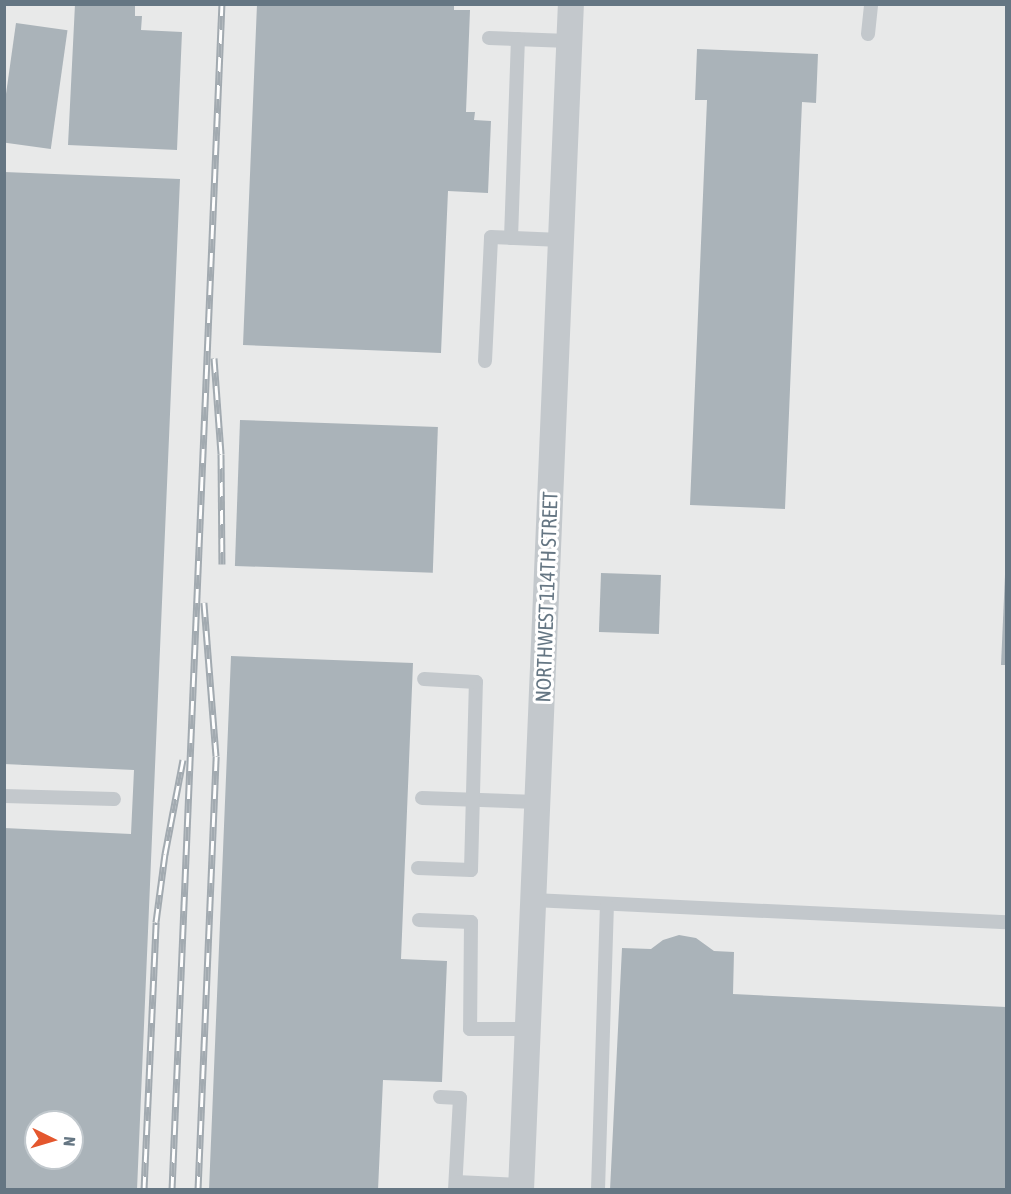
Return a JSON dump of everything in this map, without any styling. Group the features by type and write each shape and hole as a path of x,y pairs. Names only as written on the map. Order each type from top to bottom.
{"street":[{"name":"NORTHWEST 114TH STREET","path":"521,1187 571,4"}],"lane":[{"path":"868,33 871,4"},
{"path":"489,38 569,41"},
{"path":"511,238 518,39"},
{"path":"485,361 491,237 561,240"},
{"path":"418,868 471,870 474,801 476,682 424,679"},
{"path":"4,796 114,799"},
{"path":"422,798 537,802"},
{"path":"533,900 607,906 1006,922"},
{"path":"598,1190 607,906"},
{"path":"419,920 471,922 470,1029 527,1029"},
{"path":"440,1097 460,1098 455,1186 521,1187"}],"shaded area":[{"path":"5,5 1006,5 1006,1189 5,1190"}],"building":[{"path":"75,4 135,4 135,16 142,16 141,30 182,32 177,150 68,145"},
{"path":"257,4 454,4 454,10 470,10 466,112 475,112 474,120 491,121 488,193 448,191 441,353 243,345"},
{"path":"16,23 67,30 51,149 4,142 4,108"},
{"path":"697,49 818,54 816,103 802,102 785,509 690,505 707,100 695,100"},
{"path":"4,172 180,179 137,1190 4,1190 4,828 131,834 134,770 4,764"},
{"path":"240,420 438,427 433,573 235,566"},
{"path":"601,573 661,575 659,634 599,632"},
{"path":"1005,575 1006,665 1001,665"},
{"path":"231,656 413,663 401,959 447,961 442,1082 383,1080 378,1190 209,1190"},
{"path":"679,935 696,938 714,951 734,952 733,994 1006,1007 1006,1190 610,1190 622,948 651,949 663,940"}],"railway":[{"path":"172,1190 222,4"},
{"path":"214,358 221,454 222,564"},
{"path":"198,1190 216,756 204,602"},
{"path":"144,1190 156,922 165,854 183,760"}]}
